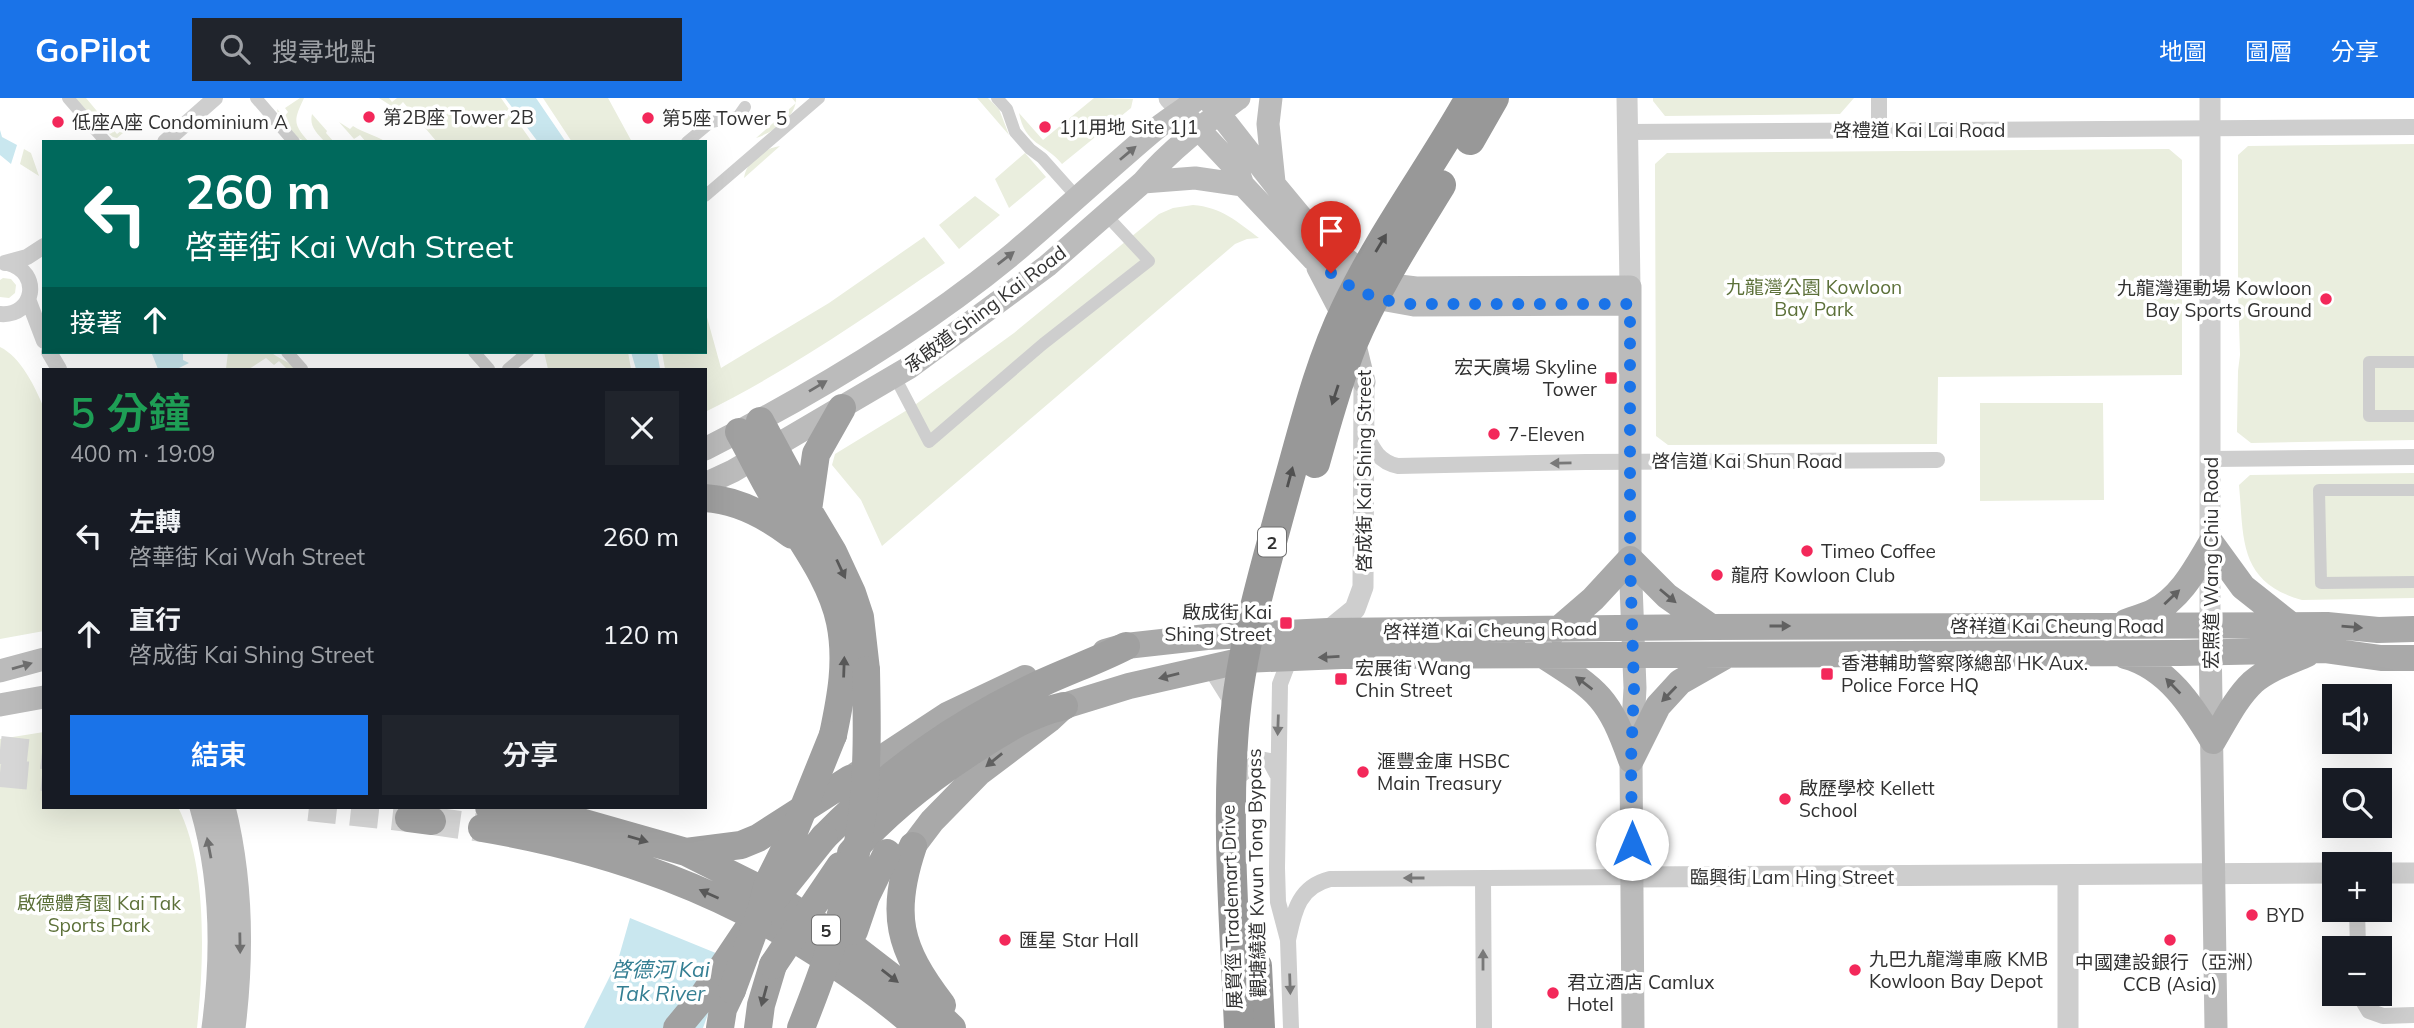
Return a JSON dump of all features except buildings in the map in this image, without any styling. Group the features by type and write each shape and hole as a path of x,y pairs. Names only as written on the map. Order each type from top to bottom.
{"highway":[{"name":"觀塘繞道 Kwun Tong Bypass","path":"1237,1028 1231,819 1233,743 1238,690 1254,605 1309,407 1345,310 1372,257 1470,98"},
{"name":"觀塘繞道 Kwun Tong Bypass","path":"1259,1028 1252,775 1259,689 1275,608 1332,404 1352,345 1388,271 1494,98"},
{"path":"808,510 816,454 842,408"},
{"path":"750,426 764,453 808,510 833,552 860,617 866,670 866,772 854,861 836,932 801,1028"},
{"path":"720,1028 723,1009 761,911 768,883 795,829 833,735 844,673 840,622 834,599 805,545 779,505 764,453"},
{"path":"707,498 724,499 753,510 805,545"},
{"path":"677,1028 701,999 761,911 850,810 919,752 1043,682 1126,646"},
{"path":"758,1028 761,1005 773,965 840,866 873,826 927,781 1005,729 1045,710 1064,706"},
{"path":"819,1028 866,896 900,849 919,807 973,751"},
{"path":"686,852 741,845 758,838 850,779"},
{"name":"5","path":"486,817 563,817 686,852 772,895 858,951 928,1005 952,1028"},
{"name":"5","path":"486,817 593,851 692,886 735,905 784,932 873,990 918,1028"},
{"path":"900,849 900,914 904,938 920,973 960,1028"},
{"path":"873,990 894,1028"}],"main road":[{"name":"承啟道 Shing Kai Road","path":"707,483 895,377 966,327 1047,266 1143,182 1154,169 1200,130 1213,105 1240,98"},
{"path":"1271,98 1268,124 1275,185"},
{"name":"承啟道 Shing Kai Road","path":"707,448 750,426 911,329 1014,252 1183,103"},
{"path":"1183,103 1200,130 1238,171 1243,185 1313,259 1342,281 1379,291 1414,305 1630,296 1629,462 1634,699 1631,760 1633,1028"},
{"path":"1213,105 1230,131 1310,226 1366,275 1379,291"},
{"path":"1143,182 1195,178 1243,185"},
{"path":"1313,259 1347,320 1364,382"},
{"path":"2112,626 2154,611 2174,597 2192,575 2211,543 2243,587 2291,625"},
{"path":"1630,559 1667,596 1711,626"},
{"path":"1557,629 1593,599 1630,559"},
{"name":"啓祥道 Kai Cheung Road","path":"2414,629 2378,630 2327,625 1711,626 1328,631 1126,646 1041,671 977,700 947,715 850,779 807,827 800,862 810,888 825,899 841,905 866,900 879,889 900,849 979,773 1064,706 1129,686 1244,660 1342,656 1725,656 2315,650 2381,658 2414,658"},
{"name":"宏照道 Wang Chiu Road","path":"2210,626 2216,1028"},
{"path":"2115,653 2137,659 2172,684 2194,710 2213,741 2231,709 2253,683 2281,665 2315,650"},
{"path":"1544,656 1586,683 1605,701 1618,724 1631,760"},
{"path":"1631,760 1658,706 1680,682 1725,656"},
{"path":"0,671 42,660"},
{"path":"0,705 42,697"},
{"path":"201,809 216,880 219,919 220,960 213,1028"},
{"path":"225,809 232,838 240,912 240,961 234,1028"}],"street":[{"path":"68,98 104,140"},
{"path":"167,140 215,98"},
{"path":"256,98 291,140"},
{"path":"997,98 1007,109 1015,132 1076,196"},
{"path":"1627,98 1630,296"},
{"path":"1878,98 1879,130"},
{"name":"宏照道 Wang Chiu Road","path":"2210,98 2210,626"},
{"path":"707,194 812,100"},
{"path":"689,140 711,122 738,117 745,107"},
{"name":"啓禮道 Kai Lai Road","path":"1627,132 2414,127"},
{"path":"895,377 929,442 1042,344 1149,261 1106,215"},
{"path":"4,263 27,257 42,247"},
{"path":"29,279 42,256"},
{"path":"4,263 20,268 29,279 29,299 42,336"},
{"name":"啓成街 Kai Shing Street","path":"1328,631 1355,609 1363,587 1364,382 1369,323 1379,291"},
{"path":"5,314 19,310 29,299"},
{"path":"5,314 42,341"},
{"path":"289,354 301,368"},
{"path":"476,354 488,368"},
{"path":"509,368 526,354"},
{"path":"2414,362 2369,362 2369,416 2414,416"},
{"name":"啓信道 Kai Shun Road","path":"1365,432 1375,453 1387,464 1398,466 1937,460"},
{"path":"2211,459 2414,457"},
{"path":"2414,490 2319,491 2321,583 2414,582"},
{"path":"1290,658 1280,684 1277,774 1278,902 1288,940 1291,1028"},
{"name":"展貿徑 Trademart Drive","path":"1209,666 1228,698 1231,713 1227,787 1237,1028"},
{"name":"展貿徑 Trademart Drive","path":"1227,787 1260,759 1270,761 1277,774"},
{"name":"臨興街 Lam Hing Street","path":"1288,940 1297,903 1307,890 1321,881 1336,878 2322,873"},
{"path":"2392,873 2414,873"},
{"path":"2067,875 2068,1028"},
{"path":"1483,878 1484,1028"},
{"path":"2366,1006 2369,1011 2383,1016 2414,1015"}],"green space":[{"path":"75,98 86,98 107,123 111,120 113,122 112,128 117,134 127,126 129,128 117,138 113,137 91,120"},
{"path":"304,98 296,121 308,140 298,138 281,121 277,109 284,117 288,112 285,108"},
{"path":"379,98 389,98 392,102 397,98 501,98 531,140 435,140 403,102 396,109"},
{"path":"543,98 608,98 631,140 571,140"},
{"path":"977,98 988,98 999,109 1009,135"},
{"path":"1094,98 1133,99 1131,108 1062,164 1031,138 1022,124 1019,113 1043,140"},
{"path":"1653,98 1854,98 1840,114 1665,116"},
{"path":"795,104 788,118 756,138"},
{"path":"312,114 332,140 323,140 312,123"},
{"path":"339,122 350,129 353,126 382,140 364,140 360,135 354,139"},
{"name":"九龍灣運動場 Kowloon Bay Sports Ground","path":"2414,144 2414,440 2251,443 2237,432 2240,355 2238,155 2248,146"},
{"path":"780,146 744,178 748,166 757,156"},
{"path":"24,149 31,153 39,176 20,164"},
{"name":"九龍灣公園 Kowloon Bay Park","path":"2169,149 2182,160 2182,375 1938,377 1937,444 1668,445 1656,436 1655,164 1667,153"},
{"path":"1025,153 1046,177 1009,208 995,179"},
{"path":"975,196 1000,215 959,249 939,225"},
{"path":"1193,205 1221,212 1259,238 1235,244 882,546 861,500 832,465 835,454 912,407 1014,333 1159,214 1173,208"},
{"path":"924,237 945,263 798,360 707,411 707,368 665,368 662,354 707,354 707,317 721,368 829,303"},
{"path":"11,279 16,285 15,293 9,298 0,297 0,280"},
{"path":"0,347 21,365 42,404 42,631 0,639"},
{"path":"228,354 274,354 297,368 286,368 279,361 274,365 266,358 251,368 226,368"},
{"path":"544,354 628,354 631,368 548,368"},
{"path":"1980,403 2103,403 2104,500 1980,501"},
{"path":"2414,473 2414,598 2302,600 2281,592 2255,570 2244,540 2239,485 2250,475"},
{"name":"啟德體育園 Kai Tak Sports Park","path":"42,732 42,809 179,809 195,857 199,886 202,945 197,1028 0,1028 0,739"}],"water":[{"path":"505,98 536,98 565,140 536,140"},
{"path":"0,130 2,137 17,145 11,164 0,155"},
{"path":"152,354 183,354 183,360 189,363 179,368 158,368"},
{"path":"632,354 657,354 660,368 636,368"},
{"name":"啓德河 Kai Tak River","path":"630,918 728,958 703,1028 584,1028 618,960"}],"tunnel":[{"path":"0,750 42,755"},
{"path":"0,773 42,777"},
{"path":"327,809 409,818"},
{"path":"432,821 482,828"}],"place":[{"name":"第2B座 Tower 2B","path":"369,117"},
{"name":"第5座 Tower 5","path":"648,118"},
{"name":"低座A座 Condominium A","path":"58,122"},
{"name":"1J1用地 Site 1J1","path":"1045,127"},
{"name":"九龍灣運動場 Kowloon Bay Sports Ground","path":"2326,299"},
{"name":"宏天廣場 Skyline Tower","path":"1611,378"},
{"name":"7-Eleven","path":"1494,434"},
{"name":"Timeo Coffee","path":"1807,551"},
{"name":"龍府 Kowloon Club","path":"1717,575"},
{"name":"啟成街 Kai Shing Street","path":"1286,623"},
{"name":"香港輔助警察隊總部 HK Aux. Police Force HQ","path":"1827,674"},
{"name":"宏展街 Wang Chin Street","path":"1341,679"},
{"name":"滙豐金庫 HSBC Main Treasury","path":"1363,772"},
{"name":"啟歷學校 Kellett School","path":"1785,799"},
{"name":"BYD","path":"2252,915"},
{"name":"匯星 Star Hall","path":"1005,940"},
{"name":"中國建設銀行（亞洲） CCB (Asia)","path":"2170,940"},
{"name":"九巴九龍灣車廠 KMB Kowloon Bay Depot","path":"1855,970"},
{"name":"君立酒店 Camlux Hotel","path":"1553,993"}],"route":[{"path":"1331,273 1359,292 1375,298 1414,305 1630,304 1630,559 1634,688 1632,844"}]}
